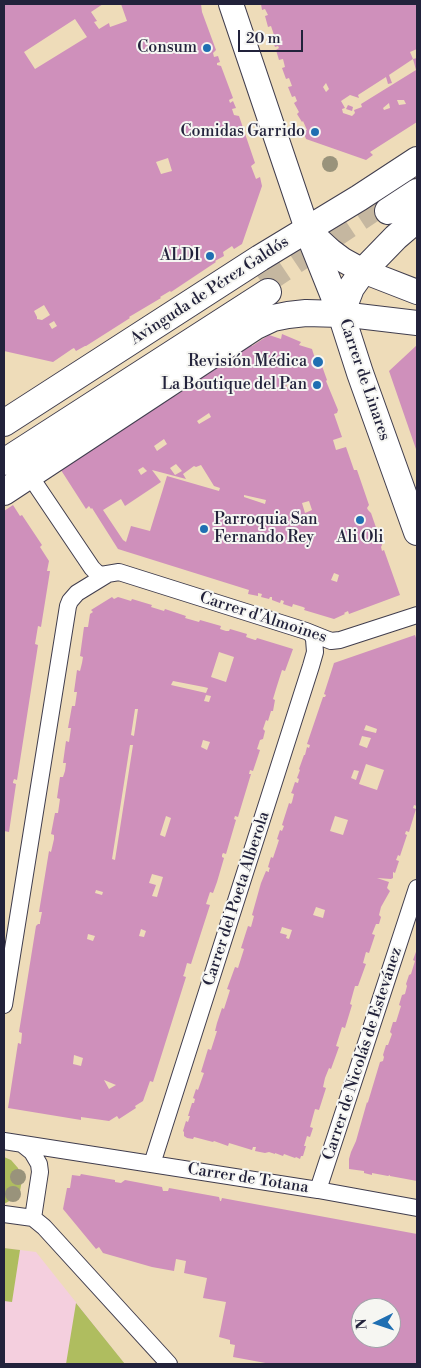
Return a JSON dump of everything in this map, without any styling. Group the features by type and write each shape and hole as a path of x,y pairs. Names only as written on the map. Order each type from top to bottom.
{"main road":[{"path":"231,4 307,229 331,251 363,271 417,292"},
{"name":"Avinguda de Pérez Galdós","path":"4,423 417,160"},
{"path":"417,180 386,206 417,192"},
{"path":"341,314 351,288 363,271 396,237 417,219"},
{"name":"Carrer de Linares","path":"307,229 341,314 417,532"},
{"name":"Avinguda de Pérez Galdós","path":"4,450 265,287 4,462"},
{"path":"4,492 256,326 273,318 306,313 341,314 417,323"}],"street":[{"path":"30,476 92,568 101,575 108,574"},
{"name":"Carrer d'Almoines","path":"108,574 120,572 327,639 335,640 417,615"},
{"path":"4,1005 68,606 70,600 77,593 108,574"},
{"name":"Carrer del Poeta Alberola","path":"152,1164 311,666 315,652 314,639 311,633"},
{"name":"Carrer de Nicolás de Estevánez","path":"318,1190 417,888"},
{"name":"Carrer de Totana","path":"4,1141 318,1190 417,1208"},
{"path":"22,1144 32,1152 39,1164 40,1172 33,1218"},
{"path":"4,1214 33,1218 44,1227 169,1364"}],"shaded area":[{"path":"4,1248 36,1252 125,1364 4,1364"}],"green space":[{"path":"4,1157 11,1160 18,1168 22,1180 20,1191 4,1204"},
{"path":"4,1248 20,1250 12,1302 4,1301"},
{"path":"76,1303 125,1364 66,1364"}],"building":[{"path":"4,4 103,4 91,12 97,21 94,22 99,29 109,23 110,27 127,21 121,4 201,4 202,12 216,50 213,53 214,57 218,56 220,62 217,65 221,66 233,98 229,100 230,103 233,101 236,108 232,109 234,115 239,116 255,163 251,166 256,179 260,177 262,186 242,244 234,249 232,246 223,252 224,256 216,262 86,346 76,351 74,348 53,362 4,351","holes":["75,19 87,37 35,69 24,52","168,158 172,171 161,174 156,162","44,305 50,315 42,320 37,319 34,311","54,321 57,326 52,329 49,324"]},
{"path":"261,4 417,4 417,49 410,52 413,59 417,58 417,122 370,152 373,155 366,160 306,139 303,131 307,130 297,114 299,112 294,103 297,101 295,96 292,97 288,87 292,86 289,78 286,79 282,68 285,67 283,59 279,60 276,50 279,48 278,46 275,47 271,36 274,35 271,26 268,27 265,16 268,15 265,9 262,10","holes":["413,59 416,70 361,104 362,107 354,110 355,113 352,116 343,113 342,109 345,108 341,101 350,95 359,98 358,95 386,77 388,84 392,83 389,75","326,83 329,89 326,92 323,87","397,100 404,100 406,104 399,105","389,103 390,108 384,110 383,108"]},
{"path":"348,105 353,107 352,111 346,109"},
{"path":"282,334 301,342 299,345 312,349 318,368 322,366 338,410 334,414 342,437 333,440 336,450 346,447 354,470 357,470 369,505 367,508 371,513 382,545 382,551 384,550 400,595 349,614 348,611 334,619 304,610 305,608 293,604 292,607 283,604 284,601 281,600 280,603 272,600 272,597 269,599 261,597 262,594 258,593 258,596 248,594 249,590 118,549 92,508 89,506 86,509 59,467 158,402 160,405 163,403 161,401 173,394 175,396 196,382 195,380 205,372 207,375 210,373 209,370 249,342 252,346 269,335 281,339","holes":["289,377 292,386 286,388","209,413 211,417 199,424 197,421","164,439 167,444 157,451 154,446","176,464 182,471 175,475 170,468","201,465 214,486 220,488 219,491 167,476 150,531 131,526 126,542 123,540 103,510 121,499 125,506 161,482 152,470 186,479 183,474 194,466","143,467 147,471 141,475 138,470","244,495 266,500 265,504 244,497","309,501 312,510 305,513 302,503","261,517 267,519 264,528 258,526","334,573 339,575 337,582 331,580"]},
{"path":"417,345 417,452 389,371"},
{"path":"13,505 42,545 40,547 49,561 47,571 50,571 41,627 38,626 35,644 38,645 17,780 14,779 13,782 16,784 9,832 4,831 4,511"},
{"path":"112,597 114,599 118,597 131,601 132,599 152,605 151,607 164,611 165,609 186,616 185,618 221,626 220,629 226,631 230,629 247,634 246,637 255,640 257,638 293,649 285,671 282,670 273,699 275,700 273,711 271,711 268,721 266,720 263,729 265,731 263,739 260,740 257,749 260,750 253,771 250,770 249,774 251,774 238,817 235,816 234,819 236,820 226,854 223,853 222,855 224,858 217,882 213,893 210,892 206,904 210,905 191,964 187,963 183,976 186,977 153,1082 150,1081 143,1101 135,1106 136,1108 119,1119 117,1116 109,1121 81,1117 81,1120 8,1108 18,1043 21,1044 22,1033 19,1032 36,926 40,924 42,912 39,912 49,851 51,852 54,839 54,835 51,834 55,813 58,813 60,799 57,798 60,777 63,777 65,771 66,763 63,763 66,741 69,742 71,728 68,728 72,706 75,706 77,692 74,692 77,670 80,671 83,657 80,656 84,627 88,627 90,614 93,612 91,610","holes":["219,652 234,657 226,682 211,677","173,681 208,688 206,693 171,685","206,695 211,696 209,702 204,701","135,709 138,709 134,736 131,735","203,740 210,742 207,750 201,747","130,745 133,745 115,860 112,859","166,816 171,818 165,837 160,835","152,874 163,877 157,897 152,896 156,885 149,883","96,890 103,892 102,895 95,893","141,929 146,931 144,937 139,936","88,934 95,936 93,941 87,939","74,1055 83,1058 81,1066 73,1064","104,1080 116,1085 109,1089"]},
{"path":"415,635 417,641 417,806 414,805 413,808 416,809 409,832 406,831 405,834 407,835 400,856 398,855 396,860 399,861 395,873 393,872 393,878 377,878 389,882 387,888 390,891 381,907 379,915 381,917 379,924 376,924 372,934 375,935 369,953 366,952 363,963 366,964 358,986 355,986 345,1028 342,1027 336,1046 339,1047 331,1069 329,1068 325,1078 323,1087 326,1088 319,1110 315,1109 310,1127 313,1128 310,1137 307,1136 303,1156 300,1159 284,1154 283,1156 275,1153 255,1151 256,1147 253,1147 252,1150 229,1143 228,1146 194,1137 193,1139 187,1138 184,1136 183,1131 186,1121 188,1122 190,1116 188,1116 192,1103 194,1103 195,1099 193,1098 196,1089 198,1090 204,1073 201,1072 208,1049 211,1050 217,1031 215,1031 217,1023 222,1008 224,1009 230,990 227,989 235,967 238,968 244,949 241,948 248,926 251,927 254,916 252,915 261,883 266,871 269,872 270,868 268,867 271,857 273,858 280,830 282,831 284,826 282,825 289,803 291,804 292,802 294,794 291,793 295,782 298,783 299,769 307,747 309,748 310,745 307,744 323,697 326,695 324,694 334,663","holes":["366,725 377,729 376,733 364,730","362,736 371,738 367,748 359,745","366,764 384,770 377,790 359,784","354,770 359,771 356,780 351,778","335,816 348,820 343,835 330,831","316,907 325,910 323,918 313,915","282,927 292,930 289,939 286,938 287,935 280,933"]},
{"path":"417,949 417,1181 390,1175 372,1173 372,1175 364,1173 364,1171 349,1169 349,1159 380,1062 383,1061 386,1045 388,1045 392,1034 390,1032 393,1022 396,1022 401,1006 399,1005 402,995 405,994 406,984 411,974"},
{"path":"81,1174 115,1180 115,1182 121,1183 125,1180 162,1187 163,1191 168,1191 169,1188 219,1197 220,1201 222,1198 417,1234 417,1364 271,1364 233,1357 235,1345 230,1344 230,1340 219,1337 226,1302 203,1298 207,1278 184,1273 186,1261 176,1259 174,1271 152,1267 103,1253 99,1247 96,1249 63,1209 67,1188 70,1188 72,1175 80,1176"}],"tunnel":[{"path":"262,283 383,202"}],"place":[{"name":"Consum","path":"207,48"},
{"name":"Comidas Garrido","path":"315,132"},
{"name":"ALDI","path":"210,256"},
{"name":"Revisión Médica","path":"318,362"},
{"name":"La Boutique del Pan","path":"317,385"},
{"name":"Ali Oli","path":"360,520"},
{"name":"Parroquia San Fernando Rey","path":"204,529"}]}
